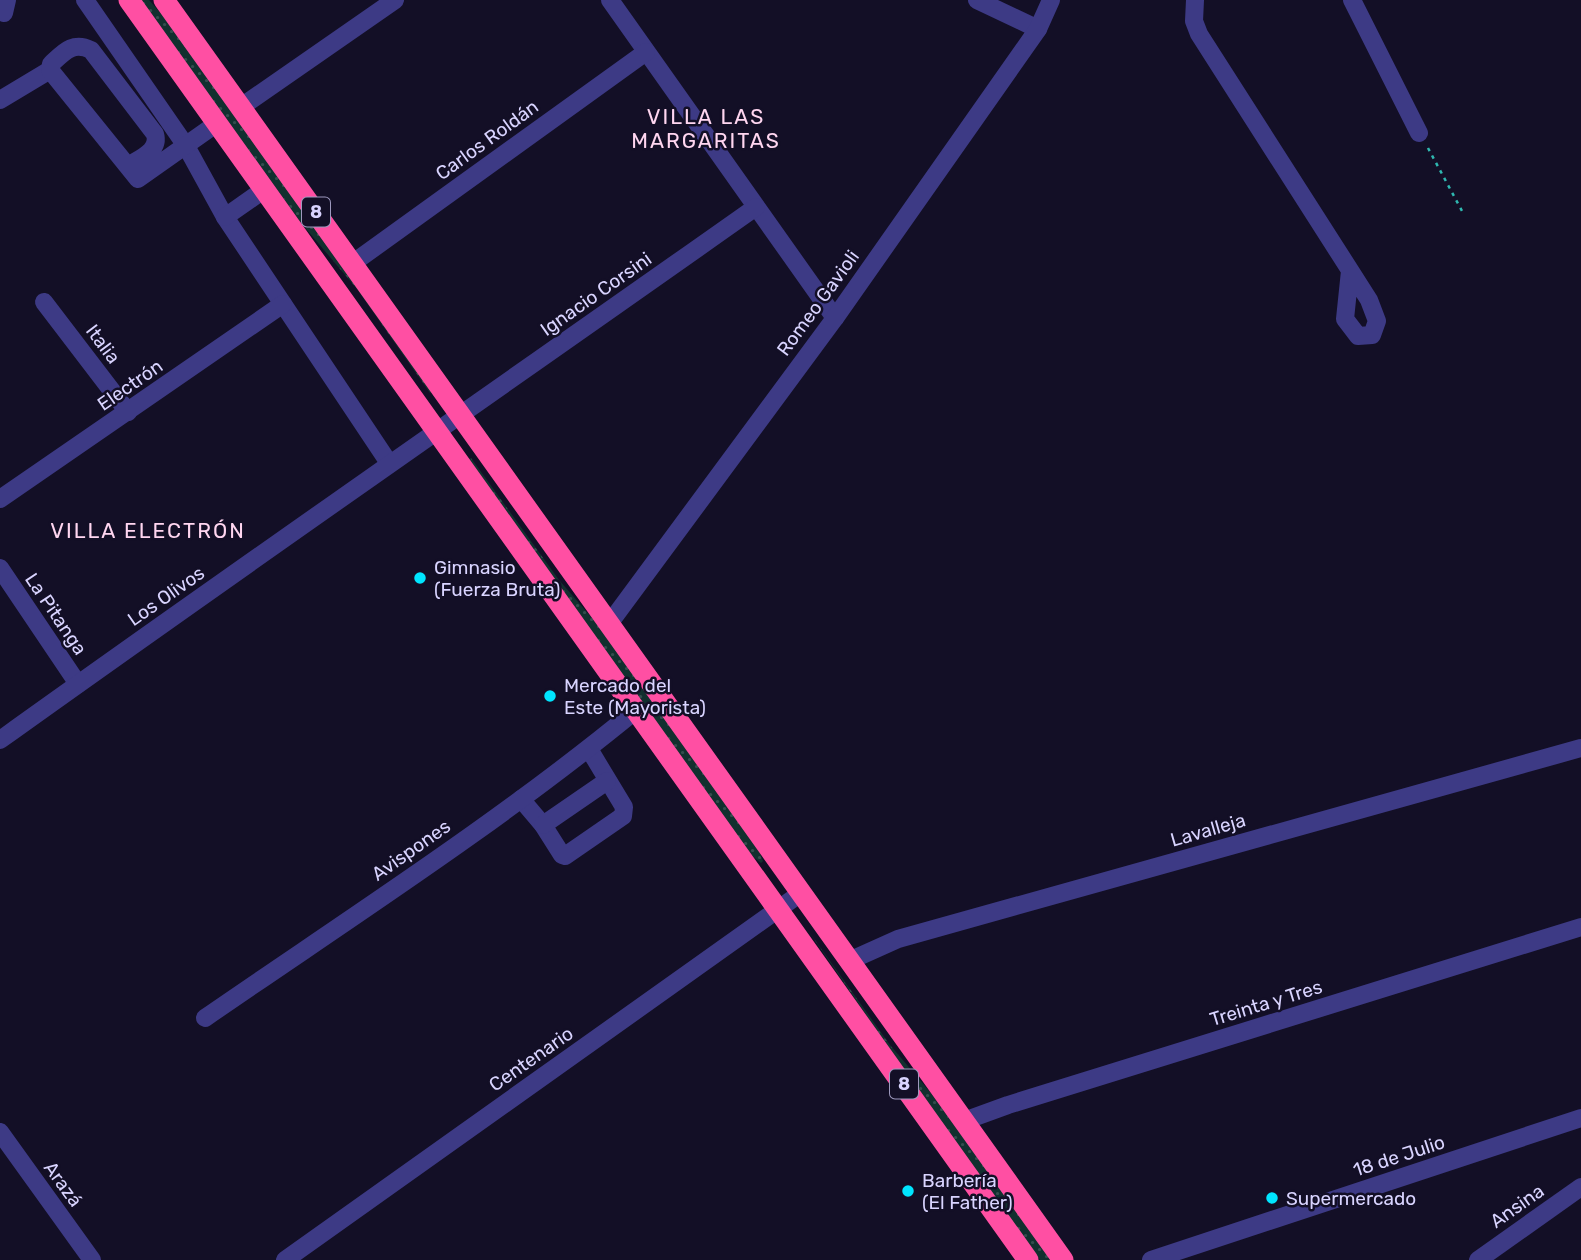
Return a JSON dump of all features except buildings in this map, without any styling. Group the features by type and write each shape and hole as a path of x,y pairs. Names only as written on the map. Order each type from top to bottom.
{"highway":[{"name":"8","path":"130,0 1028,1260"},
{"name":"8","path":"164,0 1063,1260"}],"street":[{"path":"85,0 186,146 225,217 389,463"},
{"path":"241,107 395,0"},
{"path":"610,0 835,317"},
{"path":"977,0 1038,29"},
{"name":"Romeo Gavioli","path":"609,624 835,317 1038,29 1051,0"},
{"path":"1195,0 1194,21 1199,34 1350,271"},
{"path":"1352,0 1419,133"},
{"path":"128,166 154,149 157,141 155,134 91,50 72,46 51,64 50,70 138,179 216,124"},
{"name":"Carlos Roldán","path":"353,263 646,52"},
{"path":"0,100 50,70"},
{"path":"225,217 265,189"},
{"name":"Ignacio Corsini","path":"460,416 756,207"},
{"name":"Italia","path":"44,302 128,412"},
{"name":"Electrón","path":"0,499 283,304"},
{"name":"Los Olivos","path":"0,740 389,463 460,416"},
{"name":"La Pitanga","path":"0,568 78,684"},
{"name":"Avispones","path":"205,1018 521,799 636,710"},
{"name":"Lavalleja","path":"849,961 898,939 1581,748"},
{"path":"521,799 543,825 562,855 568,855 623,816 624,807 589,749"},
{"path":"543,825 607,781"},
{"name":"Centenario","path":"285,1260 801,892"},
{"name":"Treinta y Tres","path":"964,1121 1581,927"},
{"name":"18 de Julio","path":"1151,1260 1581,1118"},
{"name":"Arazá","path":"0,1132 92,1260"},
{"name":"Ansina","path":"1478,1260 1581,1186"}],"path":[{"path":"1419,133 1462,211"}],"green space":[{"path":"141,0 149,0 173,27 432,391 430,393 357,289 302,224"},
{"path":"471,458 559,580 605,633 758,848 763,861 761,863 751,855 469,459"},
{"path":"805,926 890,1045 930,1092 1052,1260 1040,1260"}],"place":[{"name":"Gimnasio (Fuerza Bruta)","path":"420,578"},
{"name":"Mercado del Este (Mayorista)","path":"550,696"},
{"name":"Barbería (El Father)","path":"908,1191"},
{"name":"Supermercado","path":"1272,1198"}],"district":[{"name":"VILLA LAS MARGARITAS","path":"706,128"},
{"name":"VILLA ELECTRÓN","path":"148,530"}]}
